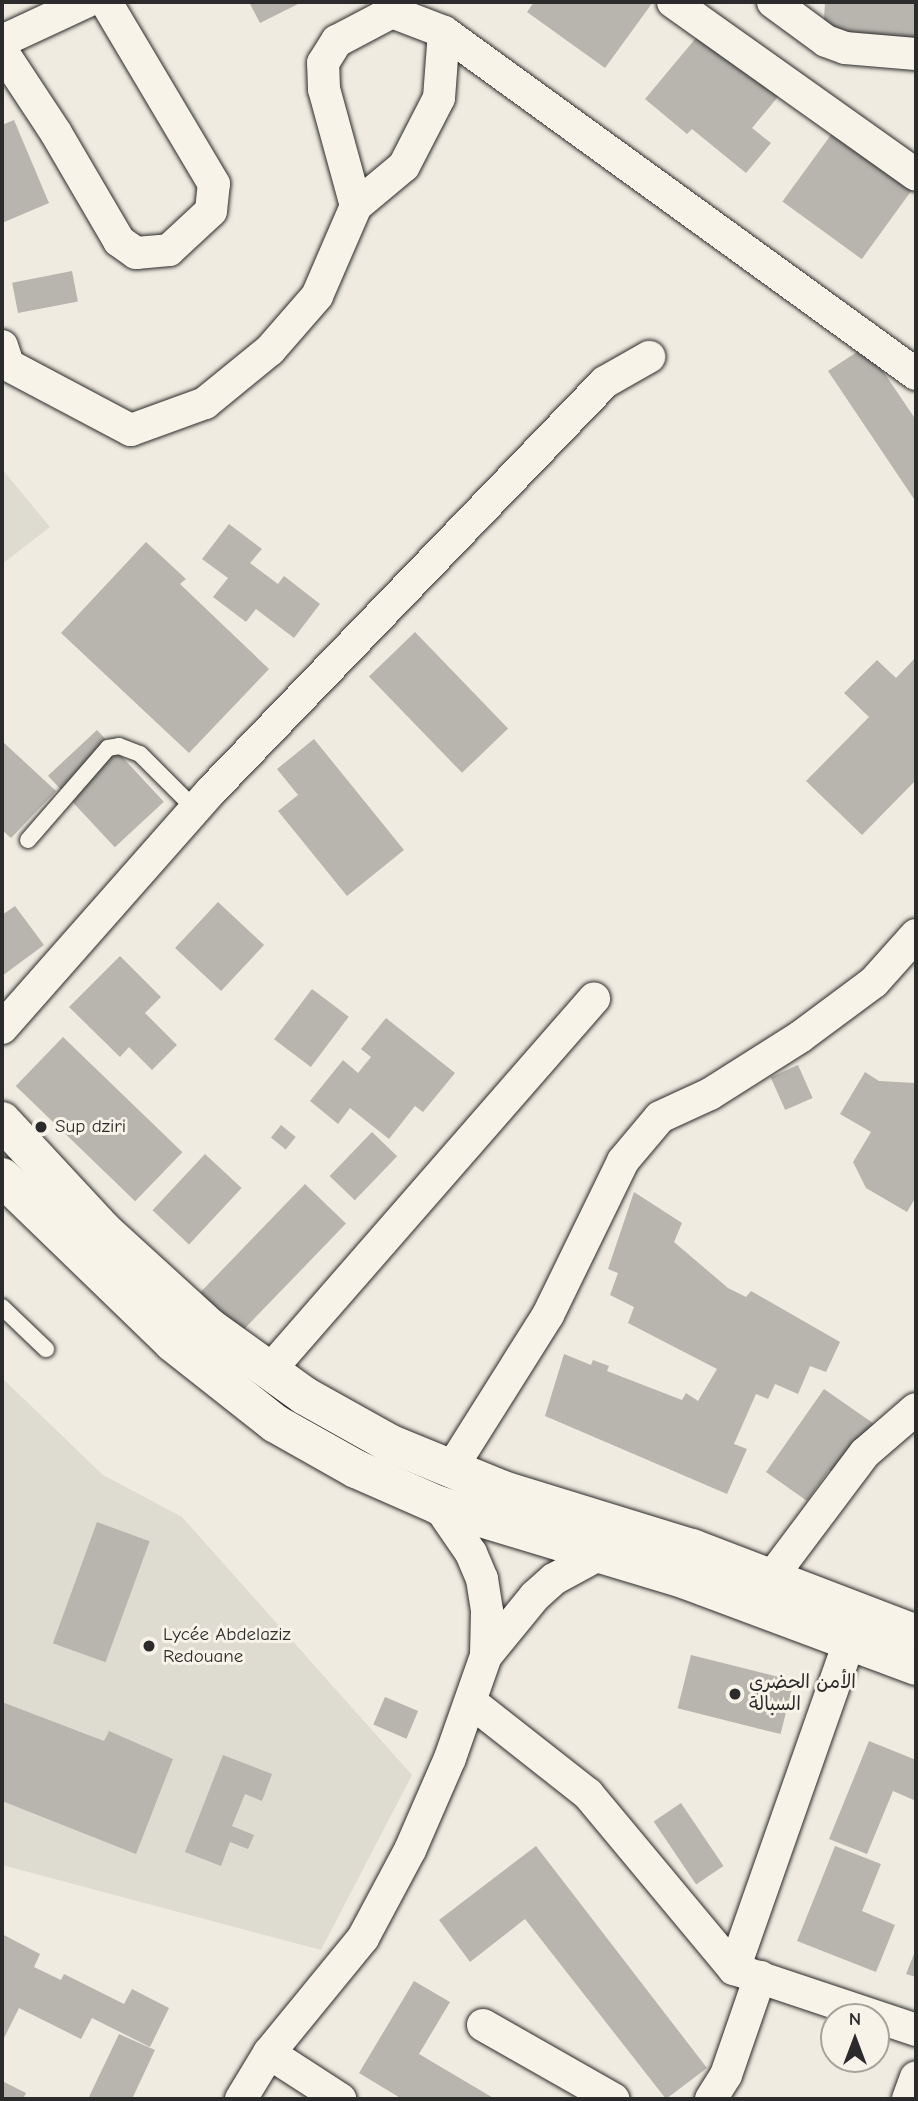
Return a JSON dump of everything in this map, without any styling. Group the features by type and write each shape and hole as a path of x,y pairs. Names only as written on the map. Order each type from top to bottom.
{"main road":[{"path":"2,1121 104,1231 209,1327 270,1370 391,1444 451,1469 771,1578 916,1634"},
{"path":"2,1177 172,1342 276,1424 356,1469 438,1505 600,1554 850,1639 916,1665"}],"street":[{"path":"2,41 86,2"},
{"path":"2,51 56,133 119,241 136,253 169,250 211,211 214,184 106,2"},
{"path":"673,2 916,175"},
{"path":"774,2 825,41 845,48 916,54"},
{"path":"356,206 324,89 323,63 337,41 396,7 444,32 916,374"},
{"path":"4,360 131,430 205,403 270,350 317,296 356,206 404,166 439,98 444,32"},
{"path":"2,1028 195,809 605,382 649,357"},
{"path":"451,1469 548,1315 623,1161 660,1117 710,1094 800,1037 874,982 916,935"},
{"path":"270,1370 594,999"},
{"path":"771,1578 865,1453 916,1409"},
{"path":"242,2099 269,2053 363,1938 410,1850 471,1702 486,1656 487,1611 482,1579 471,1553 438,1505"},
{"path":"486,1656 535,1596 554,1579 600,1554"},
{"path":"711,2099 726,2075 747,1973 850,1639"},
{"path":"471,1702 588,1794 747,1973 916,2030"},
{"path":"483,2025 613,2099"},
{"path":"269,2053 340,2099"},
{"path":"908,2099 916,2077"}],"lane":[{"path":"28,839 108,748 120,746 140,754 195,809"},
{"path":"2,1307 46,1349"}],"shaded area":[{"path":"2,469 50,527 2,564"},
{"name":"Lycée Abdelaziz Redouane","path":"2,1378 103,1475 182,1517 412,1775 321,1950 2,1865"}],"building":[{"path":"249,2 302,2 260,23"},
{"path":"534,2 653,2 605,68 527,12"},
{"path":"825,2 916,2 916,42 823,37"},
{"path":"705,27 782,92 752,128 771,143 746,173 692,129 687,134 645,99"},
{"path":"14,120 49,203 2,223 2,125"},
{"path":"833,132 912,190 862,259 782,202"},
{"path":"72,271 78,301 18,313 12,283"},
{"path":"866,346 916,420 916,502 828,371"},
{"path":"229,524 262,549 250,563 278,584 284,576 320,604 294,638 256,609 246,622 213,597 228,578 202,559"},
{"path":"146,542 186,579 180,584 269,669 189,753 61,633"},
{"path":"415,632 508,728 462,773 369,676"},
{"path":"916,657 916,780 862,835 806,781 869,717 844,693 877,660 896,678"},
{"path":"97,730 164,802 115,847 48,776"},
{"path":"314,739 404,850 347,896 278,811 298,795 277,769"},
{"path":"2,741 56,791 11,838 2,830"},
{"path":"218,902 264,945 221,991 175,948"},
{"path":"15,906 44,945 2,976 2,915"},
{"path":"120,956 161,997 145,1013 177,1045 152,1070 129,1047 120,1057 69,1007"},
{"path":"312,989 349,1017 311,1067 274,1039"},
{"path":"386,1018 455,1073 423,1112 415,1106 389,1139 350,1108 338,1124 310,1101 343,1060 358,1073 371,1057 361,1049"},
{"path":"63,1037 182,1152 135,1201 16,1086"},
{"path":"798,1065 813,1098 785,1110 771,1077"},
{"path":"865,1072 879,1081 916,1083 916,1197 907,1212 866,1188 853,1162 871,1132 840,1114"},
{"path":"281,1125 296,1137 286,1149 271,1137"},
{"path":"372,1132 397,1156 355,1200 330,1176"},
{"path":"205,1154 242,1188 189,1244 152,1210"},
{"path":"305,1184 346,1224 233,1341 192,1301"},
{"path":"634,1192 682,1223 674,1242 728,1288 746,1297 751,1291 840,1342 826,1372 810,1366 798,1394 775,1384 768,1399 756,1394 734,1444 747,1449 727,1494 545,1416 564,1354 591,1365 593,1360 609,1366 607,1371 682,1400 686,1393 698,1401 717,1369 628,1323 634,1307 610,1295 618,1273 608,1269"},
{"path":"824,1389 880,1428 844,1480 829,1470 807,1501 766,1472"},
{"path":"97,1522 150,1541 106,1662 53,1643"},
{"name":"الأمن الحضري السبالة","path":"691,1655 794,1681 781,1734 678,1708"},
{"path":"385,1697 418,1711 406,1739 373,1725"},
{"path":"2,1702 104,1741 109,1731 173,1759 136,1854 2,1801"},
{"path":"869,1741 916,1760 916,1801 893,1791 867,1854 829,1839"},
{"path":"223,1755 272,1774 262,1801 245,1794 232,1826 254,1835 248,1849 230,1842 221,1866 185,1852"},
{"path":"681,1803 723,1866 696,1884 654,1821"},
{"path":"536,1846 707,2068 666,2099 525,1919 470,1962 439,1920"},
{"path":"835,1846 881,1864 862,1911 895,1925 876,1972 797,1941"},
{"path":"2,1934 40,1954 34,1967 61,1980 64,1974 124,2004 132,1989 169,2008 150,2047 92,2018 81,2039 19,2008 2,2042"},
{"path":"916,1949 916,1977 906,1974"},
{"path":"414,1981 450,2002 419,2054 495,2099 402,2099 359,2073"},
{"path":"119,2034 155,2050 132,2099 88,2099"},
{"path":"2,2081 26,2093 23,2099 2,2099"}],"place":[{"name":"Sup dziri","path":"41,1127"},
{"name":"Lycée Abdelaziz Redouane","path":"149,1646"},
{"name":"الأمن الحضري السبالة","path":"735,1694"}]}
